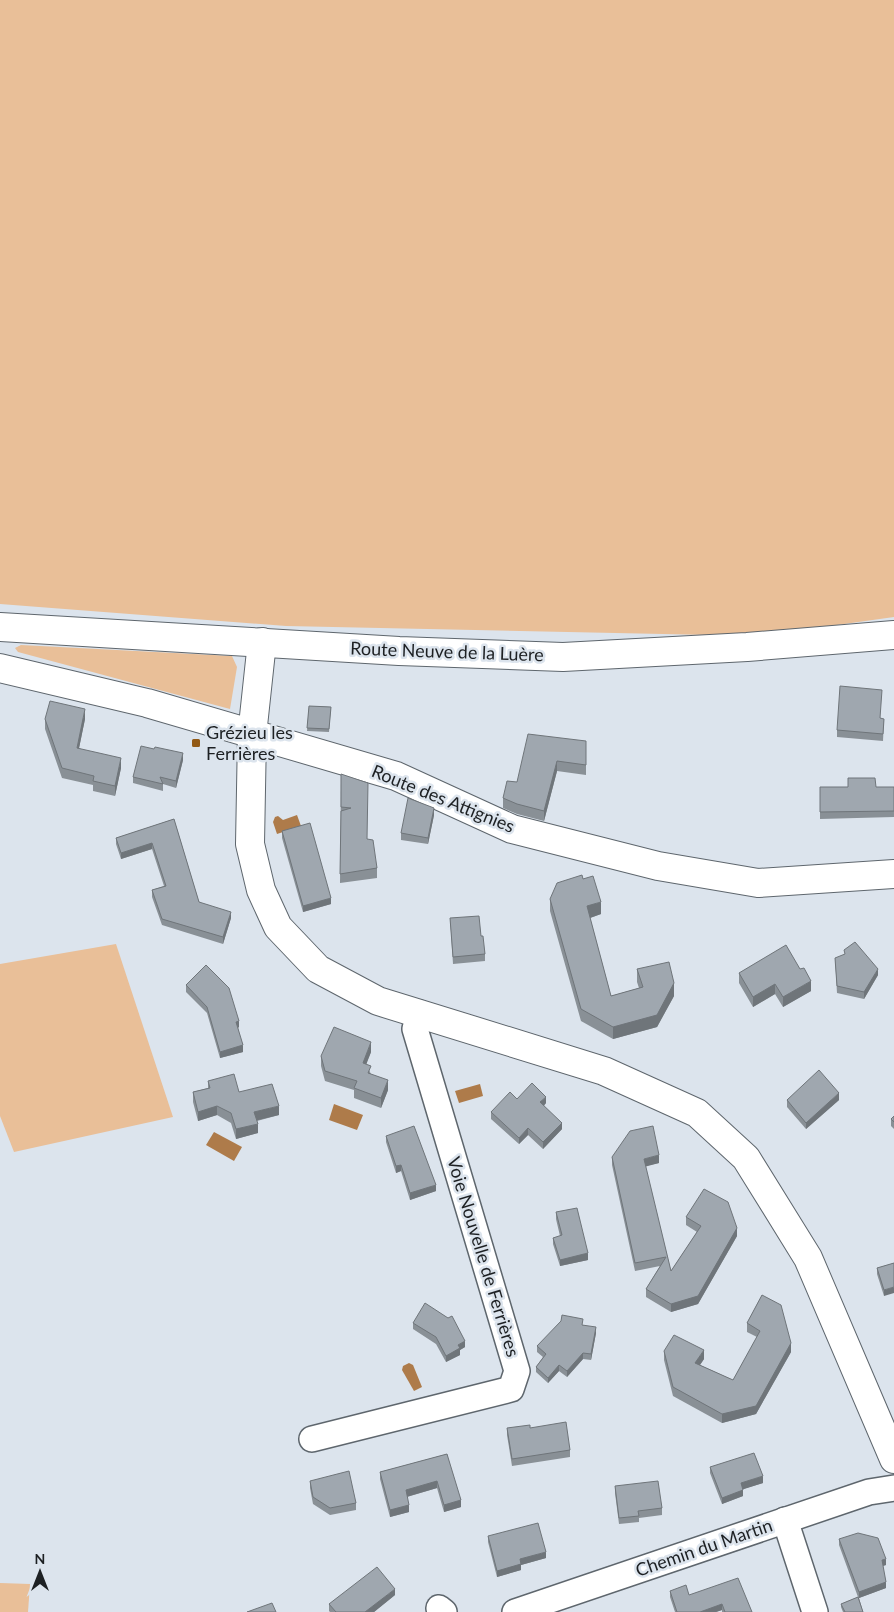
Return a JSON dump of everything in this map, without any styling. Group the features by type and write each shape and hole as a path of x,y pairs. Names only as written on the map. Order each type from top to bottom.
{"street":[{"name":"Route Neuve de la Luère","path":"0,627 399,651 563,657 747,647 894,635"},
{"path":"262,642 252,735 250,844 261,890 278,927 318,969 378,1000 604,1071 697,1113 746,1158 808,1258 894,1459"},
{"name":"Route des Attignies","path":"0,668 148,703 396,776 512,829 658,866 758,883 894,874"},
{"name":"Voie Nouvelle de Ferrières","path":"312,1439 511,1390 517,1371 414,1029 419,1013"},
{"name":"Chemin du Martin","path":"515,1612 869,1492 894,1488"},
{"path":"785,1520 815,1612"}],"shaded area":[{"path":"0,0 894,0 894,617 758,636 286,626 0,604"},
{"path":"21,645 232,656 237,667 230,709 18,652 15,648"},
{"path":"297,815 301,826 277,834 273,822 275,817 278,816 283,820"},
{"path":"116,944 173,1117 14,1152 0,1116 0,964"},
{"path":"480,1084 483,1096 459,1103 455,1091"},
{"path":"334,1104 363,1115 357,1130 329,1120"},
{"path":"214,1132 242,1147 234,1161 206,1145"},
{"path":"409,1363 413,1365 422,1387 414,1391 402,1370 403,1366"},
{"path":"0,1583 30,1584 28,1612 0,1612"}],"building":[{"path":"840,686 882,690 880,718 884,719 883,734 837,730"},
{"path":"50,701 85,709 77,748 121,758 115,786 93,781 94,776 62,768 45,719"},
{"path":"309,706 331,707 329,729 307,728"},
{"path":"528,734 586,741 586,765 557,761 544,811 503,798 507,781 517,782"},
{"path":"141,746 183,753 176,781 160,777 163,784 133,777"},
{"path":"341,774 368,783 367,839 373,840 377,868 340,874 341,811 351,808 341,807"},
{"path":"848,778 875,778 876,787 894,787 894,811 820,812 820,787 848,787"},
{"path":"408,798 434,808 428,838 401,833"},
{"path":"174,819 199,902 231,912 223,937 162,919 152,890 166,886 152,843 121,853 116,838"},
{"path":"310,823 331,898 303,906 282,831"},
{"path":"582,875 583,879 593,876 601,902 587,906 611,996 643,987 637,969 669,962 674,983 657,1015 613,1027 581,1009 550,899 557,883"},
{"path":"479,916 485,954 453,957 450,918"},
{"path":"855,942 878,969 864,992 837,986 835,958 845,954 844,950"},
{"path":"786,945 800,969 804,968 811,981 783,997 775,984 753,997 739,973"},
{"path":"206,965 229,988 239,1021 236,1022 243,1045 220,1052 207,1007 186,985"},
{"path":"334,1027 371,1042 363,1063 371,1066 368,1073 388,1080 381,1098 354,1088 357,1081 325,1071 321,1056"},
{"path":"819,1070 839,1093 806,1123 787,1100"},
{"path":"234,1074 239,1092 272,1084 279,1106 254,1112 258,1124 236,1129 231,1113 217,1106 198,1112 193,1092 210,1088 208,1081"},
{"path":"532,1083 546,1097 540,1102 562,1123 543,1142 528,1128 519,1138 491,1112 510,1092 517,1099"},
{"path":"414,1126 436,1185 410,1193 401,1165 396,1166 386,1136"},
{"path":"653,1126 659,1155 644,1159 671,1271 701,1226 686,1217 704,1189 728,1202 737,1228 698,1296 671,1304 646,1289 666,1257 635,1263 612,1157 630,1131"},
{"path":"577,1208 588,1253 560,1260 553,1238 562,1235 556,1212"},
{"path":"894,1263 894,1287 884,1290 877,1268"},
{"path":"762,1295 781,1305 791,1343 756,1406 722,1414 673,1387 664,1351 674,1335 704,1350 695,1363 733,1380 760,1331 747,1323"},
{"path":"425,1303 448,1318 452,1316 465,1341 458,1345 460,1348 446,1356 436,1337 413,1323"},
{"path":"562,1315 583,1319 582,1325 596,1327 591,1354 583,1353 567,1371 559,1365 548,1378 536,1367 546,1354 537,1346 561,1321"},
{"path":"566,1422 570,1450 512,1459 507,1428 530,1425 530,1428"},
{"path":"754,1453 763,1476 741,1483 743,1490 722,1498 710,1467"},
{"path":"447,1454 461,1500 444,1505 437,1481 406,1490 409,1505 390,1510 380,1472"},
{"path":"349,1471 356,1503 330,1508 313,1497 310,1481"},
{"path":"658,1481 662,1508 638,1511 639,1516 619,1518 615,1486"},
{"path":"538,1523 546,1552 520,1559 521,1564 497,1571 488,1536"},
{"path":"858,1533 878,1538 886,1559 882,1560 886,1582 859,1592 839,1539"},
{"path":"377,1567 395,1589 365,1612 336,1612 329,1604"},
{"path":"738,1578 752,1612 725,1612 722,1604 700,1612 677,1612 670,1591 686,1585 689,1595"},
{"path":"858,1597 863,1612 845,1612 841,1604"},
{"path":"272,1603 276,1612 247,1612"}],"place":[{"name":"Grézieu les Ferrières","path":"196,743"}]}
